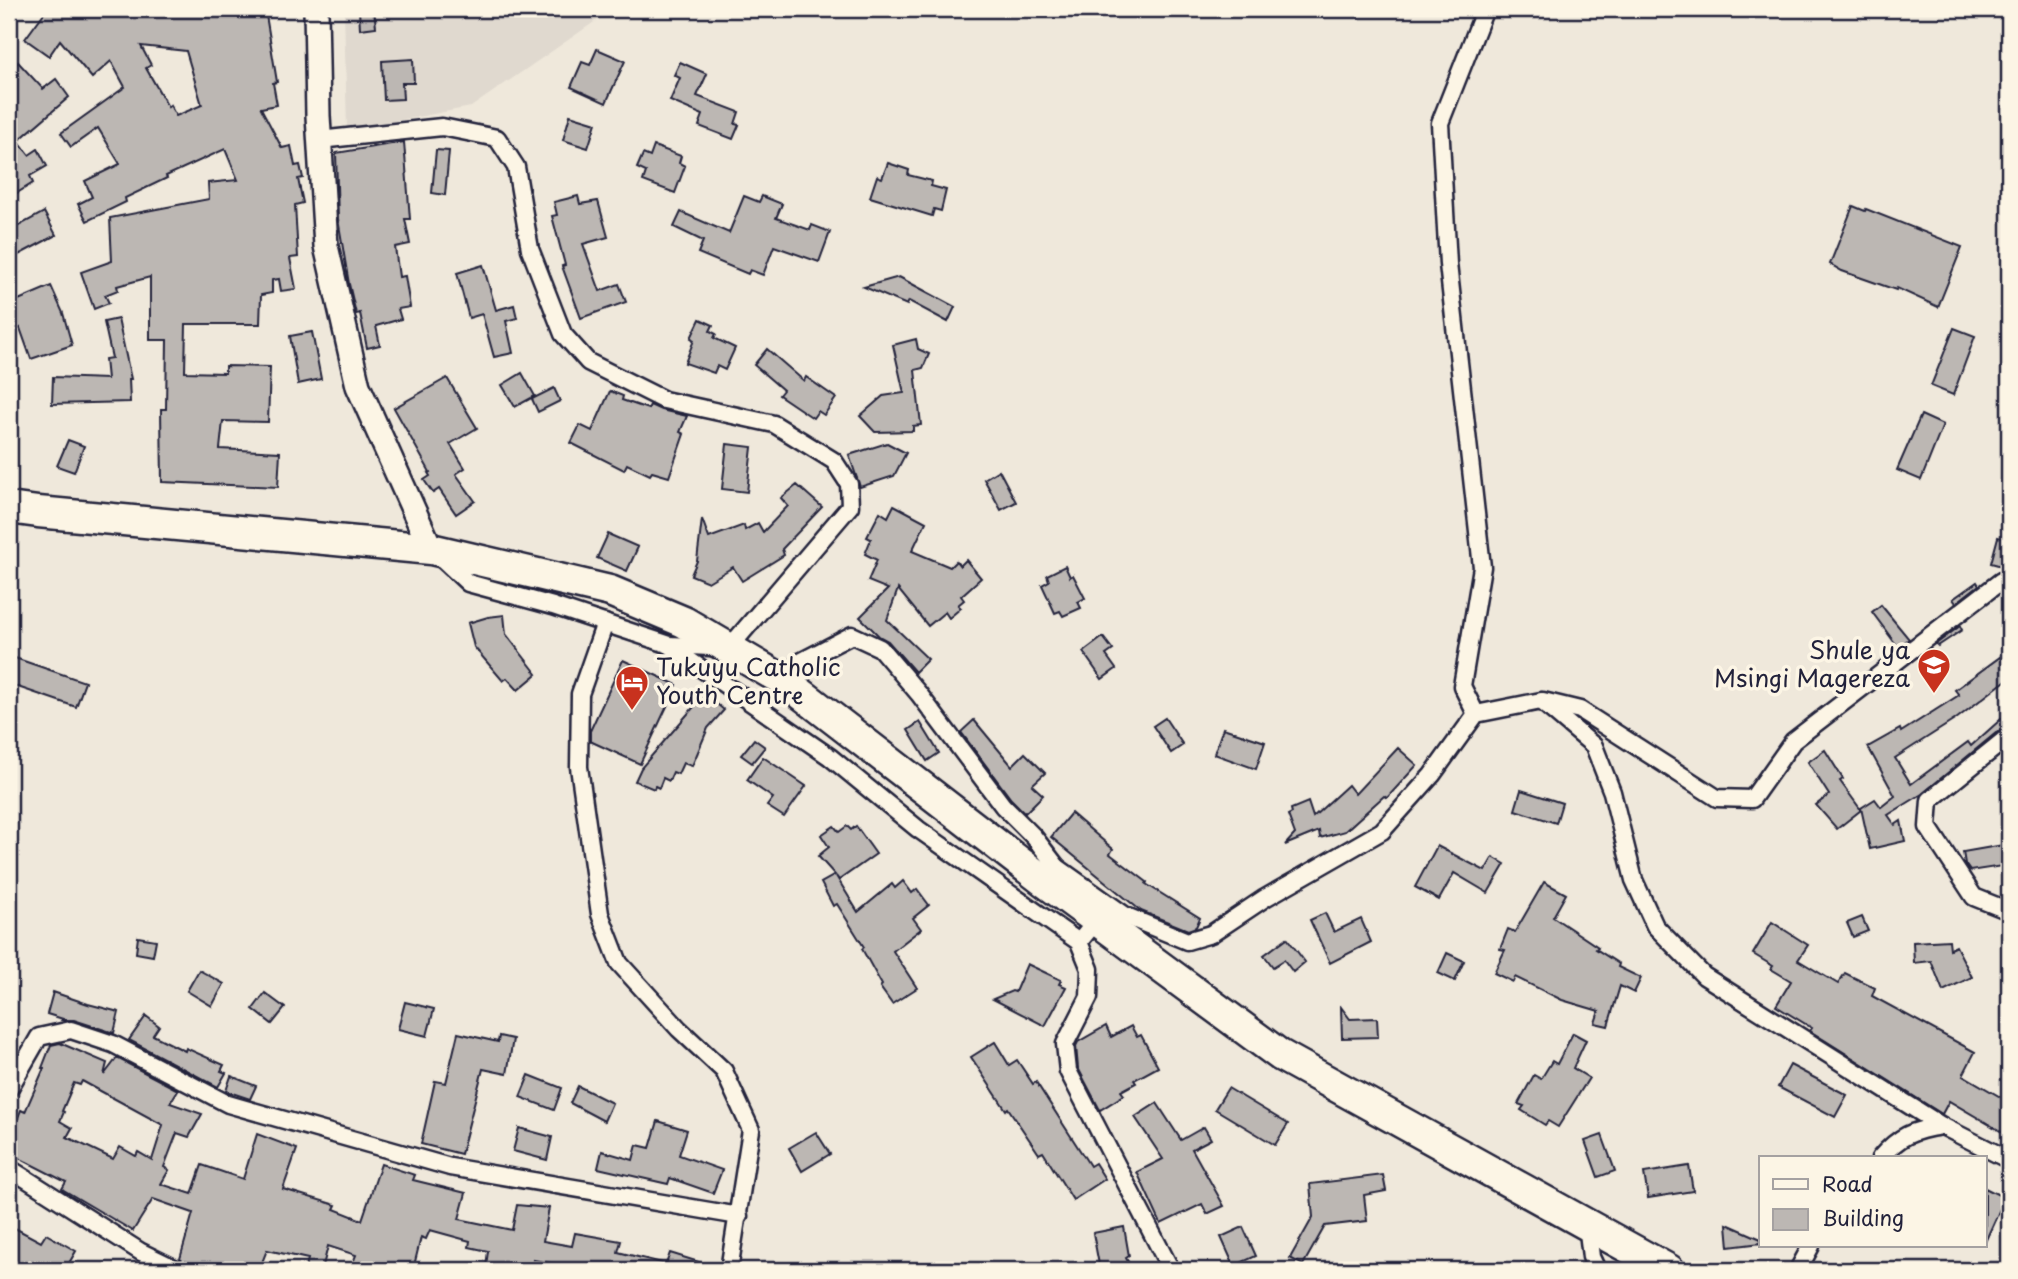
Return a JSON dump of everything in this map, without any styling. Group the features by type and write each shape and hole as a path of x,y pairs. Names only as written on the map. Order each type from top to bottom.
{"highway":[{"path":"9,508 431,549 610,591 684,622 786,682 1051,874 1088,931 1280,1055 1669,1270"}],"street":[{"path":"316,9 319,140 326,246 358,386 431,549 468,583 553,606 670,645 729,648 849,506 849,484 834,461 774,424 664,400 588,362 563,334 530,250 516,167 496,138 442,127 319,140"},
{"path":"1476,714 1462,686 1482,567 1448,264 1440,123 1485,9"},
{"path":"786,682 800,662 852,635 880,648 919,694 1003,806 1034,837 1051,874 1126,916 1187,941 1211,934 1265,898 1382,831 1432,775 1476,714 1541,701 1580,710 1717,798 1752,799 1793,741 2001,581"},
{"path":"605,623 580,694 579,767 600,914 619,962 679,1029 724,1071 751,1130 729,1270"},
{"path":"670,645 841,766 918,830 1088,931 1089,997 1065,1044 1068,1071 1171,1270"},
{"path":"1541,701 1594,746 1612,793 1634,880 1656,926 1704,976 1942,1126 2009,1160"},
{"path":"841,766 862,739"},
{"path":"2009,739 1930,800 1928,827 1974,897 2009,911"},
{"path":"9,1089 39,1037 71,1030 113,1044 228,1104 338,1137 450,1167 739,1216"},
{"path":"1882,1156 1895,1141 1920,1129 1942,1126"},
{"path":"9,1168 141,1252 178,1270"},
{"path":"1587,1224 1591,1257 1597,1270"},
{"path":"1798,1270 1810,1248"}],"shaded area":[{"path":"344,9 613,9 471,107 347,130"}],"building":[{"path":"47,9 94,9 109,16 111,12 116,14 118,9 265,9 277,82 273,83 277,105 261,108 282,148 291,146 295,166 300,165 303,178 298,179 303,203 295,205 298,257 290,258 296,289 281,291 279,279 272,280 272,293 261,295 260,324 186,324 185,372 225,373 225,366 270,367 268,422 223,421 220,449 280,452 278,487 162,482 161,409 166,409 167,340 150,340 150,277 117,286 118,290 105,295 109,303 94,309 81,272 112,261 110,218 209,199 208,183 238,180 225,149 166,176 167,178 125,198 126,202 87,221 78,204 92,197 85,181 120,164 98,128 71,147 61,133 125,87 111,61 92,78 60,40 49,56 25,39","holes":["141,46 186,51 202,105 176,116 146,68 151,65"]},
{"path":"359,9 374,9 376,27 360,29"},
{"path":"597,49 625,61 606,103 571,87 582,62 590,65"},
{"path":"413,59 414,83 402,83 403,99 384,100 382,61"},
{"path":"18,62 43,89 56,79 69,97 18,141 29,155 38,149 47,166 30,176 33,183 9,198 9,71"},
{"path":"680,62 707,74 697,96 739,112 735,124 739,125 733,139 699,126 703,115 670,101 680,78 674,75"},
{"path":"570,115 596,123 588,148 563,140"},
{"path":"404,142 410,219 405,219 410,244 395,247 399,277 405,276 410,307 398,309 401,319 376,326 380,345 367,348 360,313 356,314 349,284 338,219 336,153"},
{"path":"654,146 681,156 679,163 685,166 675,193 643,181 646,172 637,168 643,154 650,157"},
{"path":"436,150 449,151 445,195 432,193"},
{"path":"888,163 909,170 908,175 932,181 931,186 946,190 941,211 934,209 932,216 870,197 877,176 882,178"},
{"path":"578,196 580,204 598,201 608,237 583,244 600,291 619,284 626,302 581,318 562,266 565,265 552,216 557,215 554,202"},
{"path":"744,196 759,202 762,196 782,204 776,218 810,230 812,225 830,232 819,262 774,246 763,275 750,270 748,274 698,253 703,241 674,227 681,212 729,233"},
{"path":"1853,206 1962,247 1938,307 1897,288 1896,290 1842,271 1830,264"},
{"path":"44,212 56,235 9,260 9,231"},
{"path":"483,265 496,310 514,305 517,318 506,321 513,353 494,357 482,314 469,318 457,273"},
{"path":"899,277 955,307 948,322 909,301 907,305 864,287"},
{"path":"51,286 63,313 72,345 31,359 20,328 14,331 9,318 9,304"},
{"path":"118,319 131,379 130,402 52,404 53,377 107,379 105,359 112,358 104,322"},
{"path":"700,319 713,325 710,331 716,334 714,338 735,348 725,370 717,366 714,373 685,363 694,340 691,338"},
{"path":"1954,328 1975,336 1953,395 1931,386"},
{"path":"312,332 321,379 298,384 290,336"},
{"path":"916,339 918,349 929,354 923,368 915,370 921,425 913,426 913,431 875,432 860,416 883,396 904,393 893,345"},
{"path":"767,349 804,381 806,377 836,398 824,415 818,411 813,418 779,395 783,390 754,365"},
{"path":"522,373 535,396 515,407 502,385"},
{"path":"447,378 477,428 450,444 465,468 456,474 475,501 456,514 439,489 433,493 424,480 430,476 430,472 394,408"},
{"path":"554,388 560,401 538,412 532,399"},
{"path":"610,391 623,396 622,400 648,409 650,405 687,416 680,432 684,434 669,477 652,472 650,475 627,464 624,470 571,443 580,425 592,431"},
{"path":"1921,415 1943,425 1921,480 1897,470"},
{"path":"68,440 84,446 74,472 57,466"},
{"path":"887,443 906,453 894,476 860,487 849,455"},
{"path":"727,444 752,447 747,492 722,489"},
{"path":"999,470 1016,502 1001,510 984,479"},
{"path":"797,485 822,507 782,549 784,555 742,581 733,567 708,582 691,575 697,561 702,519 709,538 744,525 745,530 758,523 763,532 788,506 781,498"},
{"path":"894,505 926,522 912,551 950,567 956,561 960,566 966,560 981,578 961,596 964,600 958,605 961,608 949,618 945,612 928,626 898,589 887,620 928,659 915,672 888,641 860,617 888,589 868,581 877,560 865,554 871,539 867,537 880,512 888,517"},
{"path":"608,534 638,547 627,571 597,558"},
{"path":"1998,537 2009,540 2009,568 1991,563"},
{"path":"1065,566 1085,598 1078,602 1081,608 1063,616 1060,611 1055,613 1042,585 1049,581 1047,575"},
{"path":"1977,582 1979,585 1956,603 1953,599"},
{"path":"1881,605 1909,639 1898,647 1872,612"},
{"path":"504,615 506,634 537,674 518,690 507,678 503,681 474,647 468,623"},
{"path":"1960,626 1962,630 1938,646 1936,644"},
{"path":"1103,637 1113,650 1106,655 1116,669 1102,679 1083,652"},
{"path":"2000,657 2009,669 2009,678 1956,719 1895,758 1911,784 1968,742 1971,746 2009,712 2009,729 1996,733 1922,794 1888,815 1895,825 1901,821 1905,841 1870,849 1861,808 1875,799 1881,807 1895,796 1868,747 1900,729 1901,732 1959,695 1955,690"},
{"path":"15,658 85,682 76,707 9,684"},
{"path":"623,660 677,685 640,764 590,741 590,731"},
{"path":"705,694 724,710 708,728 692,766 683,763 678,774 673,772 669,781 663,778 659,788 655,786 654,789 635,781 641,768"},
{"path":"1165,718 1183,745 1171,753 1153,726"},
{"path":"974,720 1012,766 1025,753 1045,773 1032,785 1043,795 1025,813 1011,799 961,732"},
{"path":"920,722 939,753 927,761 908,730"},
{"path":"1223,728 1265,742 1256,769 1214,754"},
{"path":"754,739 765,747 752,763 741,755"},
{"path":"1398,748 1417,765 1387,798 1384,796 1345,831 1320,838 1319,831 1285,845 1295,834 1288,815 1292,813 1291,809 1308,802 1313,817 1348,785 1355,794"},
{"path":"1825,750 1843,779 1840,781 1861,810 1837,829 1816,805 1829,795 1808,762"},
{"path":"763,757 806,786 784,817 767,806 773,798 747,780"},
{"path":"1521,790 1562,803 1556,823 1515,810"},
{"path":"1071,813 1113,849 1110,854 1147,882 1146,884 1200,918 1196,927 1188,930 1141,911 1051,837"},
{"path":"834,826 839,832 847,826 851,830 856,826 876,854 839,880 836,876 858,912 892,884 895,888 903,881 912,893 917,889 929,905 913,918 921,929 893,951 917,988 892,1004 880,987 882,985 862,949 864,947 837,904 833,906 821,883 835,875 818,856 829,847 821,835"},
{"path":"2009,844 2009,865 1970,871 1965,864 1963,852"},
{"path":"1437,846 1485,871 1493,857 1505,864 1488,893 1454,873 1439,900 1415,887"},
{"path":"1544,882 1566,894 1553,917 1598,947 1596,949 1619,964 1618,967 1641,978 1634,993 1620,986 1608,1026 1595,1023 1599,1011 1562,1000 1515,977 1513,982 1494,973 1505,950 1500,949 1508,929 1515,932"},
{"path":"1325,913 1334,932 1361,919 1371,942 1330,963 1310,920"},
{"path":"1862,917 1868,931 1853,937 1847,923"},
{"path":"1772,922 1808,945 1798,960 1838,984 1845,973 1875,988 1872,996 1975,1052 1963,1075 2009,1102 2009,1136 1949,1101 1942,1114 1810,1031 1812,1028 1776,1006 1791,981 1753,954"},
{"path":"138,937 156,940 153,956 136,953"},
{"path":"1287,938 1305,962 1293,972 1284,960 1273,967 1264,955"},
{"path":"1949,940 1950,949 1956,946 1972,977 1943,991 1931,961 1914,963 1913,942"},
{"path":"1447,953 1464,961 1455,981 1438,973"},
{"path":"1027,964 1061,980 1059,984 1066,987 1045,1026 993,999 1015,992"},
{"path":"199,970 224,984 212,1006 187,991"},
{"path":"53,992 119,1012 114,1033 47,1014"},
{"path":"265,993 285,1008 272,1024 253,1009"},
{"path":"405,1002 434,1009 427,1036 398,1029"},
{"path":"1341,1007 1350,1019 1377,1018 1378,1037 1342,1038"},
{"path":"146,1016 159,1026 153,1035 185,1051 186,1048 224,1065 221,1071 226,1073 218,1087 129,1040"},
{"path":"1106,1026 1111,1037 1131,1026 1137,1037 1141,1035 1158,1067 1134,1080 1136,1083 1121,1091 1124,1095 1100,1110 1078,1068 1076,1046 1078,1042"},
{"path":"458,1033 498,1042 499,1036 513,1039 507,1074 483,1069 461,1154 421,1144 435,1081 446,1083"},
{"path":"1573,1033 1586,1040 1573,1068 1589,1078 1558,1127 1548,1121 1545,1125 1521,1110 1524,1106 1518,1104 1534,1075 1541,1079 1552,1061 1557,1064"},
{"path":"995,1042 1009,1065 1017,1060 1033,1084 1036,1082 1090,1166 1095,1163 1105,1179 1073,1200 1043,1152 1039,1154 971,1057"},
{"path":"60,1043 107,1063 104,1075 117,1058 178,1090 170,1103 202,1114 189,1137 177,1133 164,1167 169,1170 161,1184 192,1194 202,1165 243,1179 257,1134 297,1149 283,1189 336,1205 334,1209 362,1220 381,1164 415,1175 413,1180 466,1193 459,1219 512,1230 517,1205 549,1208 543,1241 572,1246 575,1233 621,1241 618,1252 666,1264 670,1253 715,1267 715,1270 591,1270 533,1260 531,1270 486,1266 488,1251 469,1247 470,1241 430,1230 426,1239 421,1237 413,1270 350,1270 356,1255 328,1246 322,1270 305,1270 308,1259 267,1250 259,1270 217,1270 183,1261 180,1259 193,1213 153,1199 133,1231 62,1189 66,1182 9,1153 9,1128 13,1130 21,1110 25,1112 51,1045","holes":["82,1081 163,1125 152,1160 138,1152 136,1156 120,1147 113,1159 67,1137 72,1128 60,1121 74,1083 80,1085"]},
{"path":"1790,1065 1847,1095 1835,1117 1778,1087"},
{"path":"529,1075 562,1088 554,1110 520,1097"},
{"path":"231,1076 256,1086 250,1099 226,1091"},
{"path":"578,1086 612,1103 604,1121 570,1103"},
{"path":"1228,1088 1288,1124 1275,1145 1215,1109"},
{"path":"1157,1103 1181,1140 1204,1127 1211,1139 1192,1149 1224,1206 1207,1214 1202,1204 1161,1224 1137,1172 1163,1159 1135,1117"},
{"path":"658,1121 687,1130 679,1155 722,1170 713,1193 670,1178 668,1184 598,1168 602,1151 633,1160 637,1145 650,1148"},
{"path":"519,1128 552,1137 547,1160 513,1151"},
{"path":"816,1132 830,1154 802,1171 789,1148"},
{"path":"1602,1135 1615,1171 1598,1177 1585,1141"},
{"path":"1689,1166 1693,1191 1648,1198 1644,1173"},
{"path":"1383,1175 1386,1191 1364,1195 1367,1221 1325,1226 1303,1265 1290,1258 1313,1217 1310,1184"},
{"path":"1986,1188 2005,1198 1986,1240"},
{"path":"1727,1224 1759,1238 1759,1243 1729,1247"},
{"path":"9,1225 41,1242 46,1234 76,1251 65,1270 45,1261 41,1270 9,1270"},
{"path":"1124,1227 1129,1256 1126,1258 1131,1267 1100,1270 1093,1233"},
{"path":"1243,1227 1256,1256 1234,1266 1221,1237"}],"place":[{"name":"Shule ya Msingi Magereza","path":"1934,695"},
{"name":"Tukuyu Catholic Youth Centre","path":"632,712"}]}
